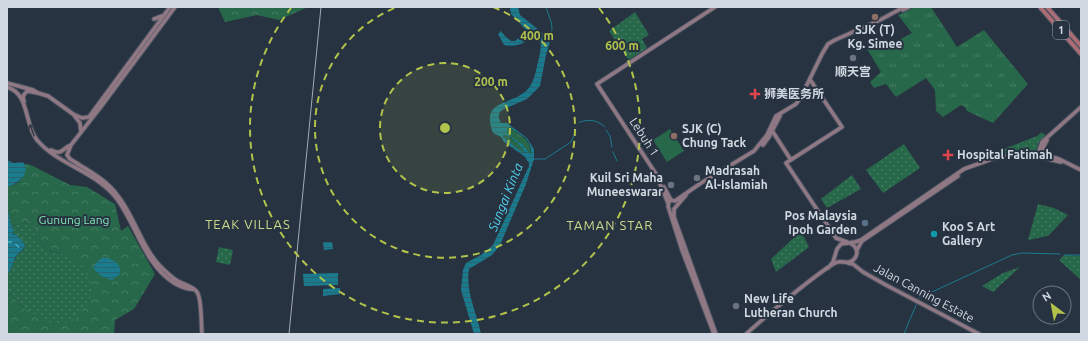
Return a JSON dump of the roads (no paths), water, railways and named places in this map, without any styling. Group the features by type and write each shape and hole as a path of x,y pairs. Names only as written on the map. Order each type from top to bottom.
{"main road":[{"name":"1","path":"1040,7 1081,54"},
{"name":"1","path":"1047,7 1081,46"}],"street":[{"path":"7,83 33,90 51,98 73,114 82,118 89,116 170,7"},
{"path":"175,7 71,145 67,154 69,158 100,178 115,192 156,262 171,277 194,289 197,293 200,306 202,334"},
{"name":"Lebuh 1","path":"715,7 597,84 656,174 672,204 682,250 715,334"},
{"path":"771,130 776,116 796,104 801,98 828,44 904,7"},
{"path":"672,204 701,183 754,151 780,116 801,100 825,51 831,44 909,7"},
{"path":"154,18 163,16"},
{"path":"811,81 842,127 786,163 836,238 838,257 846,262"},
{"path":"7,87 17,92 25,107"},
{"path":"38,93 28,91 23,96 33,134 40,143 48,151 104,185 118,201 158,269 170,280 180,286 190,290 194,289"},
{"path":"1039,154 1043,144 1081,109"},
{"path":"1039,154 1042,142 1081,109"},
{"path":"73,114 80,123 82,132"},
{"path":"771,130 791,160"},
{"path":"1047,140 1043,150 1048,156"},
{"path":"46,148 55,152 60,152 71,145"},
{"path":"1021,157 1039,154 1055,161"},
{"path":"828,268 833,262 837,250 841,244 860,240 945,181 968,168 992,159 1039,154 1059,159 1062,162 1081,170"},
{"path":"1014,156 1044,158 1062,162"},
{"path":"746,334 781,304 828,268 837,262 853,260 856,255 856,250 862,241 968,168"},
{"path":"836,238 849,243 855,247 856,250"},
{"name":"Jalan Canning Estate","path":"856,255 856,261 859,269"},
{"name":"Jalan Canning Estate","path":"846,262 853,264 886,285 979,334"}],"water":[{"name":"Sungai Kinta","path":"510,7 518,7 520,15 549,38 550,42 540,86 527,99 502,110 499,114 501,123 507,123 527,138 534,149 534,159 526,184 500,245 492,255 469,269 468,277 470,294 481,334 474,334 461,290 463,270 466,263 481,255 493,245 529,166 529,163 524,156 504,142 501,137 493,133 490,122 491,114 494,109 520,95 530,87 535,75 541,48 541,42 536,32 531,33 530,39 524,43 515,46 504,45 498,34 501,31 511,41 515,41 527,31 511,14","holes":["510,127 528,141 530,144 531,155 522,144 507,134 507,128","503,136 510,137 516,142 525,153 510,143"]},
{"path":"7,160 14,163 23,162 26,171 19,181 7,187"},
{"path":"7,206 14,231 12,232 14,235 16,234 23,242 25,247 16,256 10,271 7,273"},
{"path":"323,242 332,242 333,249 324,250"},
{"path":"103,257 113,260 120,267 120,274 112,280 101,276 93,268"},
{"path":"338,273 338,285 304,286 303,274"},
{"path":"340,288 340,294 323,296 323,289"}],"waterway":[{"path":"546,7 552,27 549,38"},
{"path":"579,123 593,121 605,127"},
{"path":"606,130 610,136 612,147"},
{"path":"534,159 545,159 571,142 576,131"},
{"path":"613,152 617,161"},
{"path":"919,298 1012,255 1022,253 1060,254"},
{"path":"1064,255 1081,255"},
{"path":"904,334 916,305"}],"railway":[{"path":"289,334 321,7"}],"place":[{"name":"SJK (T) Kg. Simee","path":"875,17"},
{"name":"顺天宫","path":"853,58"},
{"name":"狮美医务所","path":"755,94"},
{"name":"SJK (C) Chung Tack","path":"674,136"},
{"name":"Hospital Fatimah","path":"948,155"},
{"name":"Madrasah Al-Islamiah","path":"697,178"},
{"name":"Kuil Sri Maha Muneeswarar","path":"671,185"},
{"name":"Pos Malaysia Ipoh Garden","path":"865,223"},
{"name":"Koo S Art Gallery","path":"934,234"},
{"name":"New Life Lutheran Church","path":"736,306"}],"district":[{"name":"TEAK VILLAS","path":"248,224"},
{"name":"TAMAN STAR","path":"610,225"}],"park label":[{"name":"Gunung Lang","path":"74,220"}]}
